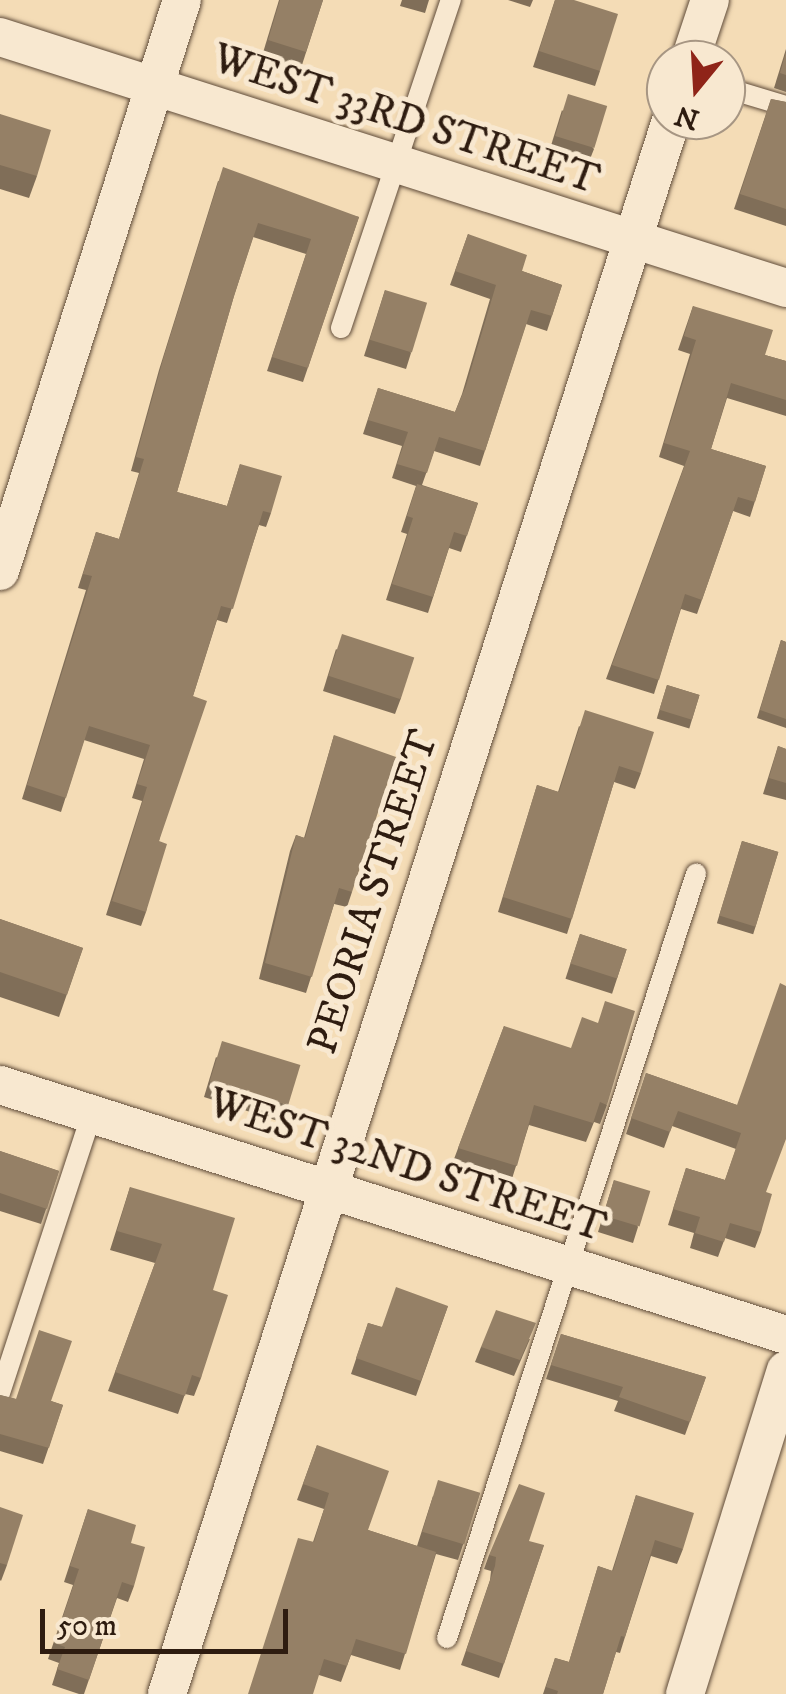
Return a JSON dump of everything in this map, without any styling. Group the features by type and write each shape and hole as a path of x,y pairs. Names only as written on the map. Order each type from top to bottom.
{"street":[{"path":"0,570 182,0"},
{"path":"697,40 710,0"},
{"name":"WEST 33RD STREET","path":"0,37 786,288"},
{"name":"PEORIA STREET","path":"167,1694 325,1188 665,140"},
{"name":"WEST 32ND STREET","path":"0,1085 786,1335"},
{"path":"686,1694 786,1370"}],"lane":[{"path":"341,328 451,0"},
{"path":"746,94 786,106"},
{"path":"446,1638 572,1265 696,874"},
{"path":"0,1394 92,1114"}],"building":[{"path":"280,0 323,0 306,52 268,40"},
{"path":"555,0 574,0 618,14 600,71 539,51"},
{"path":"786,52 786,75 780,73"},
{"path":"568,94 607,106 594,148 555,136"},
{"path":"771,99 786,102 786,209 740,194"},
{"path":"0,114 51,130 37,176 0,165"},
{"path":"223,167 359,217 308,368 272,357 311,239 258,223 234,296 177,492 227,506 240,464 282,476 271,513 263,511 233,609 221,606 193,696 207,701 159,841 167,844 146,912 112,901 147,787 137,784 150,745 89,726 66,798 27,785 92,576 83,574 96,532 119,539 144,459 136,457 164,356"},
{"path":"468,234 527,255 522,271 562,285 552,316 531,310 485,451 439,437 427,473 397,464 408,432 368,420 378,388 455,412 496,285 455,271"},
{"path":"385,290 427,303 412,353 370,340"},
{"path":"693,306 773,330 765,355 786,361 786,400 731,383 711,449 766,466 755,502 738,497 702,600 685,594 659,680 612,665 690,451 664,443 696,340 684,336"},
{"path":"417,484 478,503 467,536 454,532 433,597 392,584 413,518 407,516"},
{"path":"342,634 414,657 401,699 328,676"},
{"path":"781,640 786,642 786,719 760,710"},
{"path":"667,685 700,695 692,720 659,710"},
{"path":"585,710 654,732 641,773 619,766 572,919 503,897 537,785 559,792"},
{"path":"334,735 396,757 352,892 339,888 312,977 265,963 296,835 305,838"},
{"path":"778,746 786,749 786,783 769,778"},
{"path":"742,841 778,852 756,927 719,916"},
{"path":"0,919 83,948 67,995 0,972"},
{"path":"580,934 627,949 617,979 570,963"},
{"path":"780,983 786,986 786,1139 766,1192 772,1194 761,1232 730,1223 724,1242 695,1233 700,1217 673,1209 686,1168 725,1180 741,1133 678,1111 670,1132 631,1118 646,1073 737,1105"},
{"path":"605,1001 635,1011 607,1105 600,1102 593,1123 534,1105 517,1166 458,1148 504,1026 571,1048 582,1017 598,1023"},
{"path":"222,1041 300,1065 288,1105 210,1081"},
{"path":"0,1151 59,1171 47,1209 0,1193"},
{"path":"614,1180 650,1191 640,1226 603,1215"},
{"path":"130,1187 235,1218 213,1290 228,1295 201,1378 192,1375 185,1396 115,1372 162,1244 117,1231"},
{"path":"396,1287 448,1306 421,1381 356,1358 368,1323 382,1327"},
{"path":"496,1310 536,1323 520,1360 481,1347"},
{"path":"39,1330 72,1341 51,1401 63,1405 49,1448 0,1434 0,1395 16,1399"},
{"path":"561,1334 706,1377 690,1422 619,1397 623,1387 551,1365"},
{"path":"317,1445 389,1471 368,1530 436,1552 406,1654 356,1639 347,1666 324,1659 313,1694 248,1694 298,1538 314,1542 329,1493 303,1484"},
{"path":"438,1480 480,1493 464,1545 422,1532"},
{"path":"519,1484 545,1493 529,1541 544,1545 504,1664 466,1651 495,1566 496,1557 489,1555"},
{"path":"636,1495 694,1513 683,1549 655,1540 603,1694 557,1694 558,1691 546,1687 555,1658 569,1662 598,1566 613,1571"},
{"path":"0,1507 23,1515 7,1565 0,1563"},
{"path":"88,1509 136,1525 131,1543 145,1547 134,1586 122,1582 89,1680 57,1669 65,1647 54,1643 79,1569 70,1566"}]}
